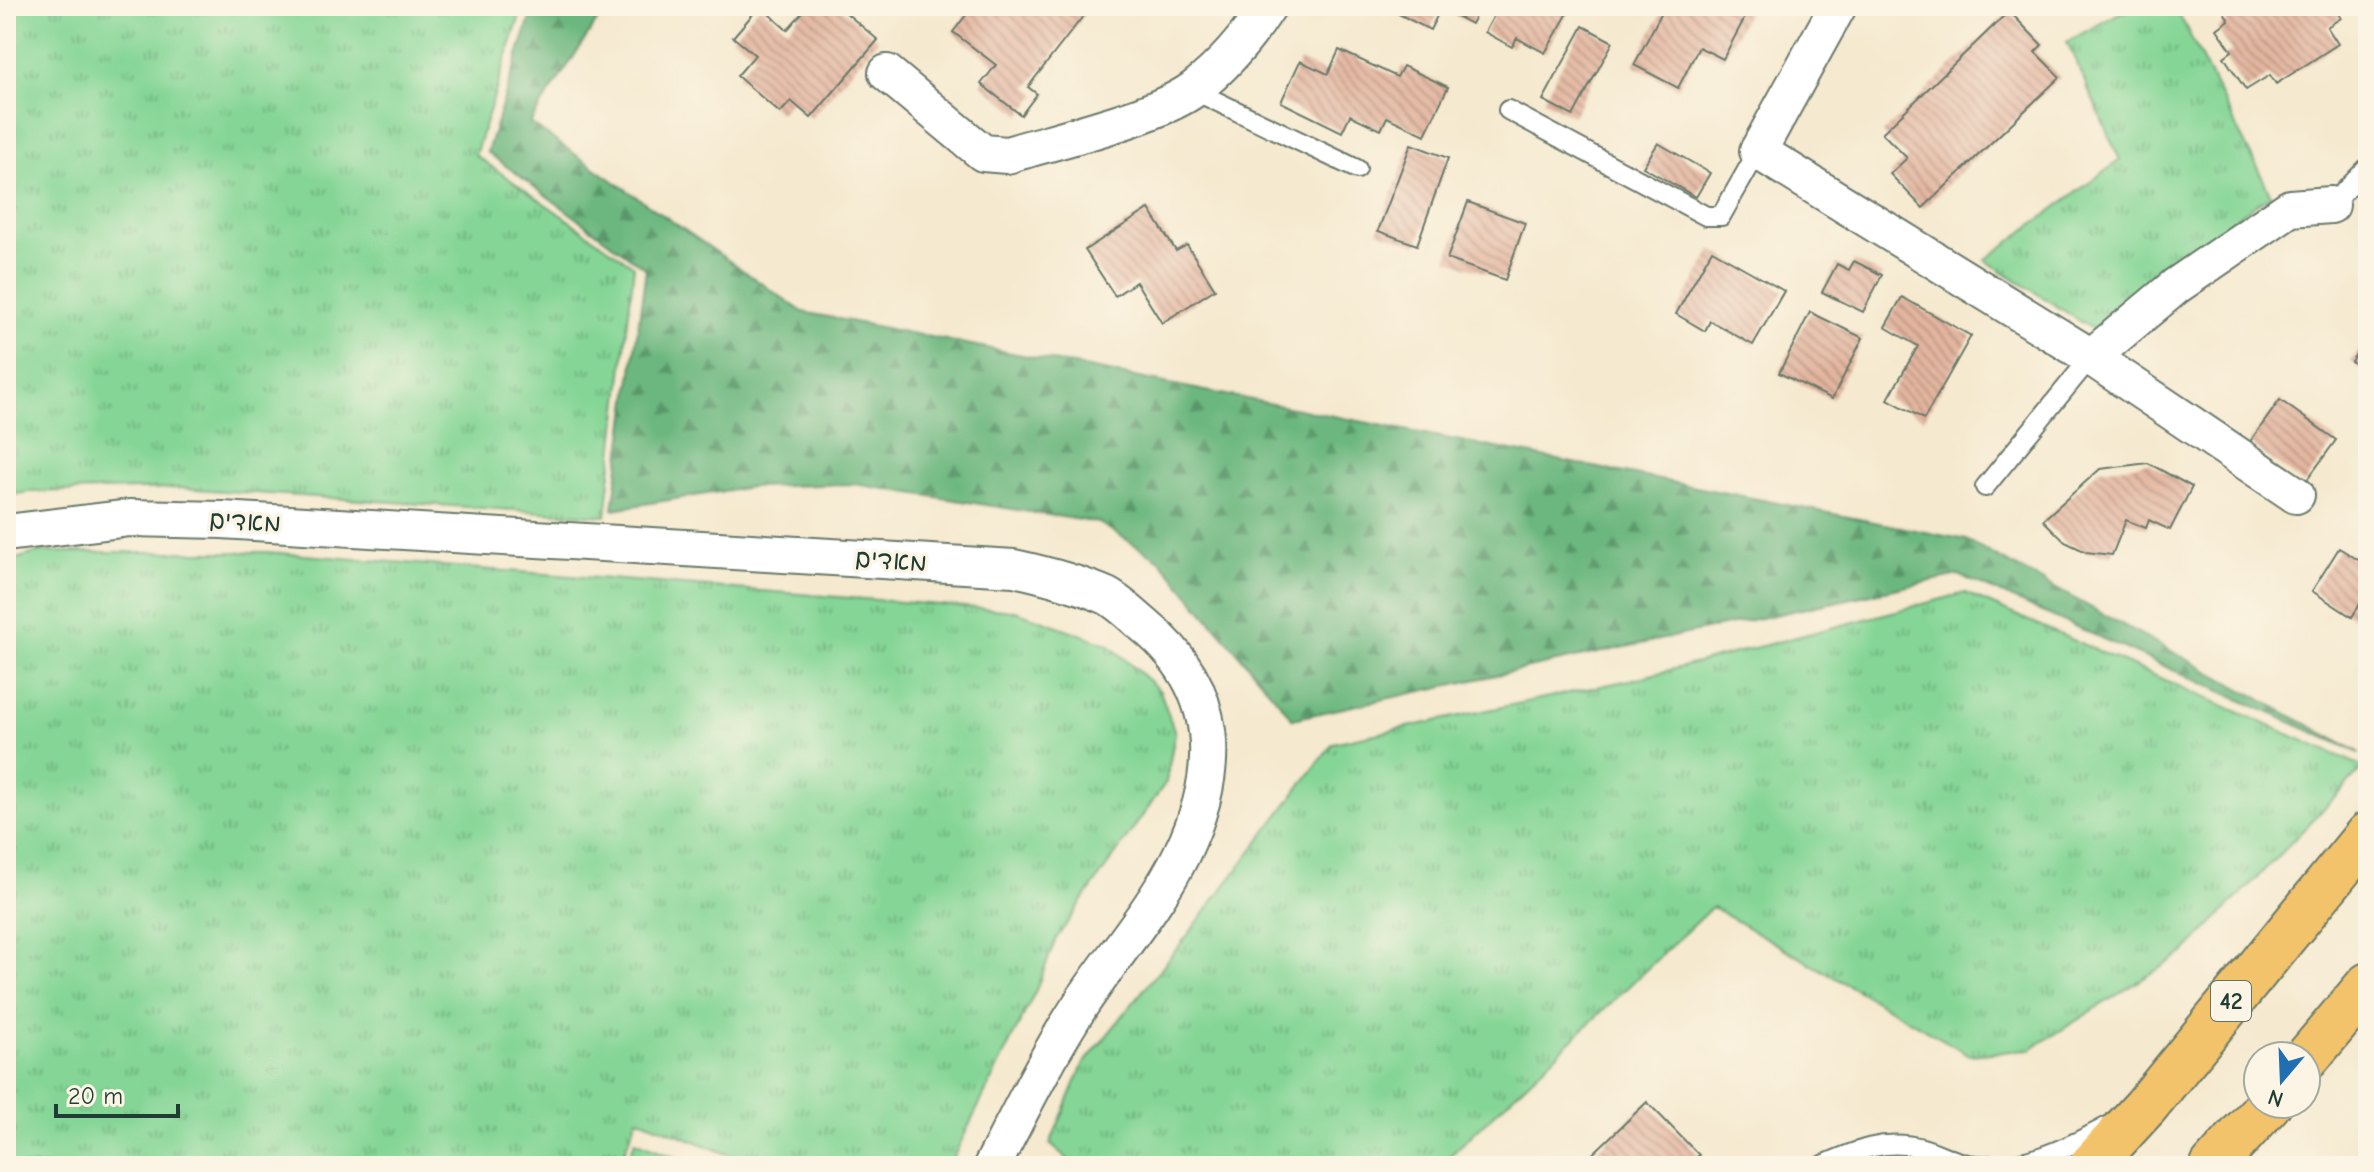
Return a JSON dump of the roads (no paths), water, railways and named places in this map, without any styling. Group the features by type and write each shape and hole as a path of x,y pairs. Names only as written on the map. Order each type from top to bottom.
{"highway":[{"name":"42","path":"2091,1166 2146,1106 2368,834"},
{"path":"2322,1040 2368,985"},
{"path":"2213,1166 2255,1120"}],"street":[{"path":"887,73 983,153 1007,155 1155,108 1193,90 1245,42 1268,6"},
{"path":"1838,6 1758,151 2091,357 2296,495"},
{"path":"2091,357 2176,286 2290,208 2331,205"},
{"name":"מאדים","path":"6,533 130,518 222,520 1014,568 1060,578 1110,598 1158,636 1187,671 1203,707 1209,743 1208,774 1181,855 1045,1061 1000,1163"}],"lane":[{"path":"1193,90 1357,169"},
{"path":"1508,110 1706,216 1721,216 1758,151"},
{"path":"2331,205 2368,167"},
{"path":"1985,487 2091,357"},
{"path":"1821,1166 1867,1146 1919,1147 1969,1164 2015,1164 2055,1155 2146,1106"}]}
